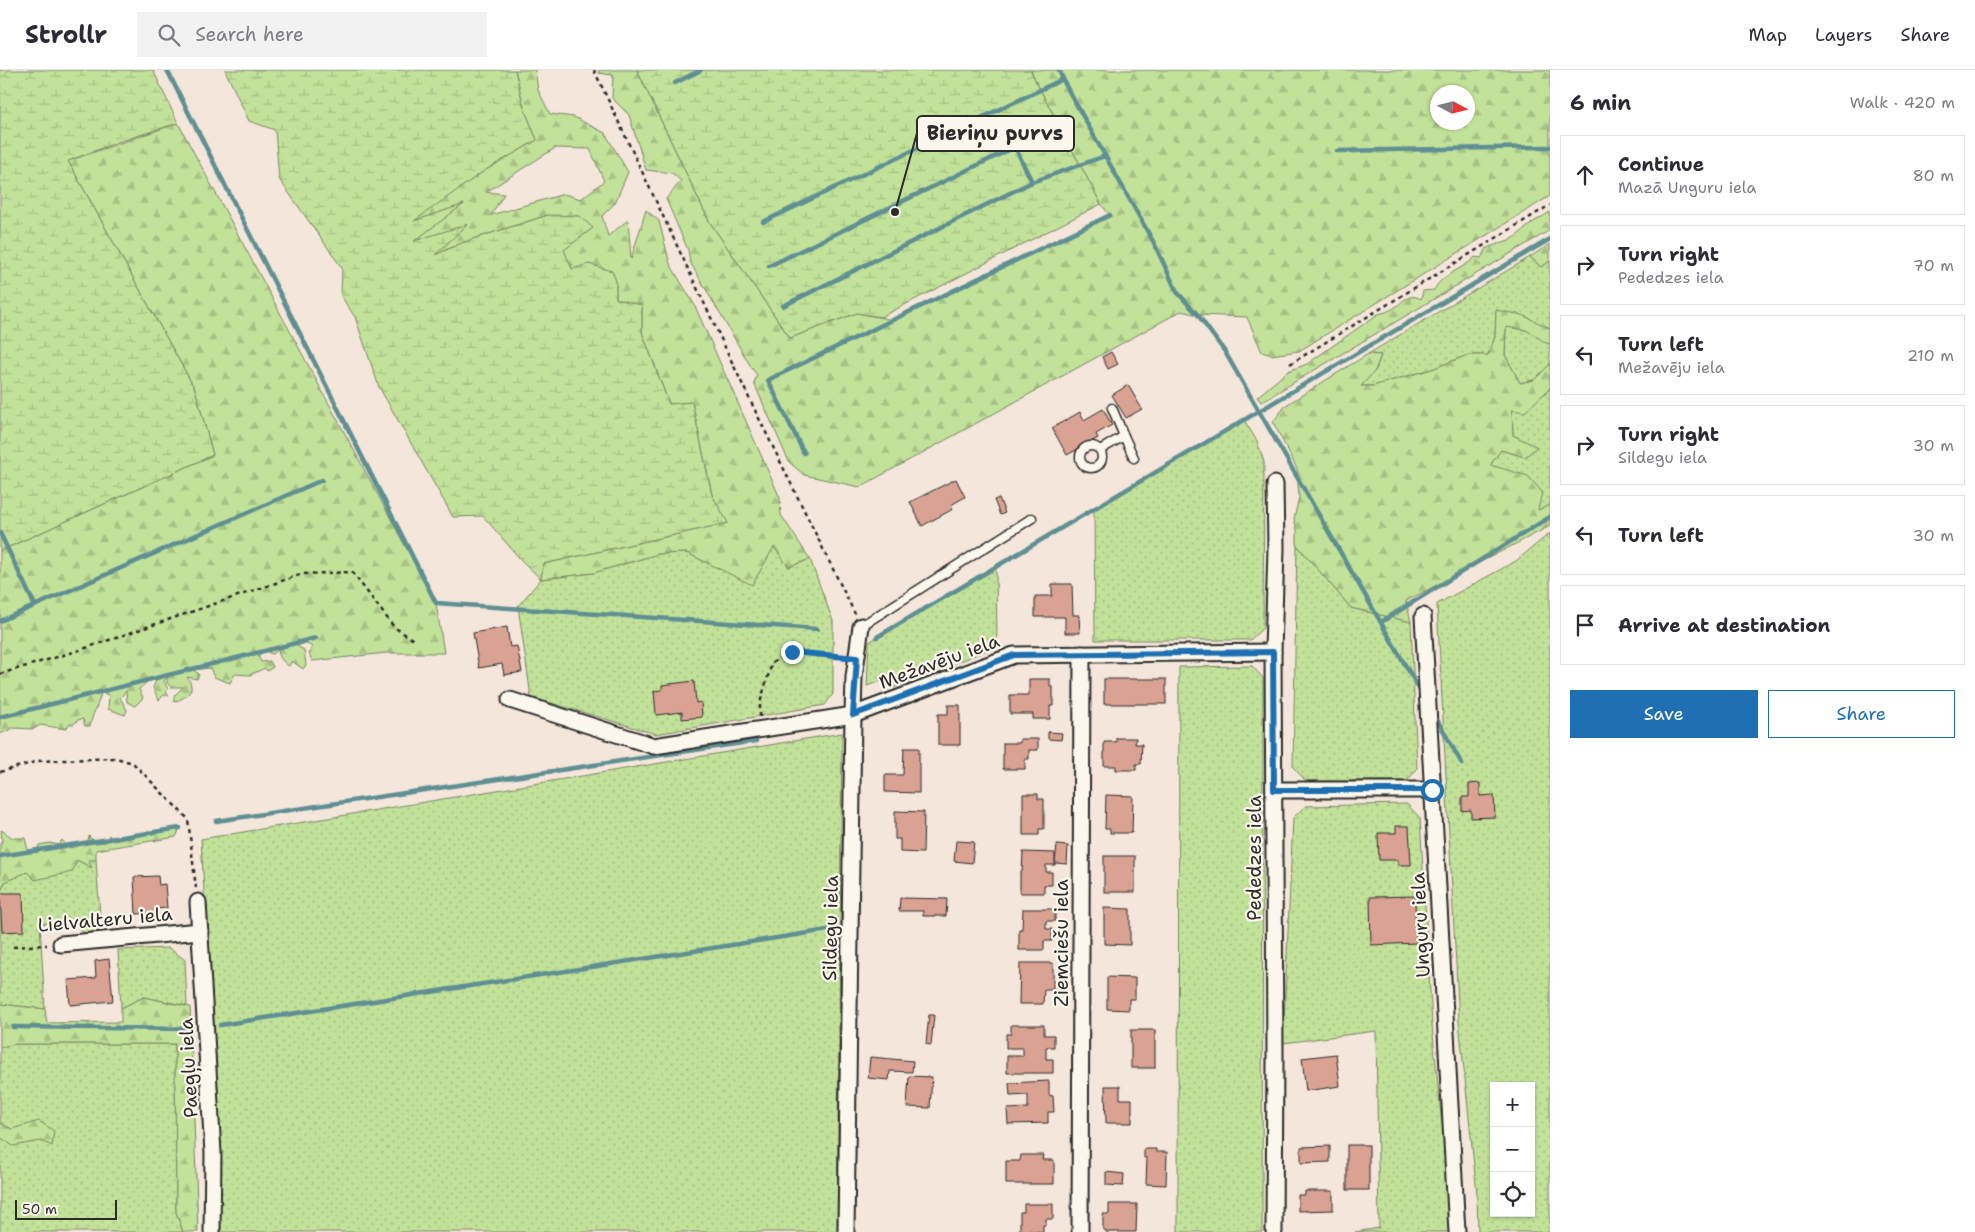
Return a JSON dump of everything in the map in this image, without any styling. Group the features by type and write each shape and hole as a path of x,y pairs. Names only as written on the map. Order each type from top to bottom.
{"street":[{"name":"Pededzes iela","path":"1274,1232 1276,1057 1273,652 1276,548 1275,484"},
{"name":"Unguru iela","path":"1423,616 1457,1232"},
{"name":"Sildegu iela","path":"846,1232 853,715 861,626"},
{"name":"Mežavēju iela","path":"510,700 654,746 853,715 1014,655 1273,652"},
{"name":"Ziemciešu iela","path":"1080,1232 1082,654"},
{"path":"1274,790 1432,790"},
{"name":"Paegļu iela","path":"198,902 213,1153 212,1232"},
{"name":"Lielvalteru iela","path":"61,944 200,931"}],"lane":[{"path":"1112,408 1134,458"},
{"path":"1100,450 1124,436"},
{"path":"861,626 1032,518"}],"path":[{"path":"594,70 748,398 861,626"},
{"path":"1290,364 1550,205"},
{"path":"0,674 77,651 302,574 352,572 394,627 416,641"},
{"path":"760,729 760,703 772,663 792,652 857,658"},
{"path":"0,772 38,761 116,758 133,763 188,819 198,902"},
{"name":"Lielvalteru iela","path":"13,947 61,944"}],"green space":[{"path":"0,70 153,70 178,123 118,142 68,161 195,389 213,455 0,551"},
{"path":"225,70 515,70 524,108 537,140 484,171 414,221 464,204 414,241 468,224 435,255 464,242 548,215 580,216 593,228 564,250 572,269 589,264 612,271 616,281 616,299 642,305 642,332 669,404 692,402 712,495 728,523 543,564 541,579 521,560 483,516 453,517 379,387 355,317 341,296 342,268 279,179 275,130 249,121"},
{"path":"515,70 535,70 538,90 550,114 574,117 605,133 628,172 615,203 602,216 608,236 628,220 631,259 646,210 659,221 670,264 694,304 780,498 781,515 810,559 789,567 774,547 752,585 687,553 658,554 593,573 541,579 543,564 727,523 712,495 692,402 669,404 642,332 642,306 616,299 616,281 572,269 548,215 464,242 433,256 467,225 412,242 462,205 411,222 484,171 537,140 524,108","holes":["555,148 590,149 604,181 581,199 564,194 491,215 504,194 486,192"]},
{"path":"599,70 637,70 709,221 790,338 857,313 894,320 1110,215 1101,204 1031,70 1550,70 1550,196 1299,351 1271,355 1262,352 1247,317 1198,315 1181,311 860,487 804,475 789,462 754,383 757,375 690,262 688,250 666,199 681,181 672,173 646,170 629,115 612,98 613,75 599,73"},
{"path":"637,70 1031,70 1101,204 881,317 857,313 790,338 709,221"},
{"path":"178,123 436,603 444,653 386,653 312,661 309,653 312,647 306,643 297,646 304,650 306,665 303,669 292,661 289,666 280,658 278,650 273,654 266,650 258,656 261,662 270,661 273,667 267,671 265,668 250,675 235,674 230,683 214,677 210,668 193,670 199,674 197,679 187,677 191,690 186,696 174,702 174,696 183,687 171,687 167,683 167,677 164,681 168,689 166,692 169,695 164,695 159,700 153,688 156,680 148,681 139,689 143,698 135,706 127,702 126,691 120,698 127,710 125,715 108,709 109,695 101,693 90,726 85,726 83,719 78,720 74,724 69,724 66,729 40,725 34,729 13,728 0,734 0,551 213,455 195,389 68,161"},
{"path":"1550,212 1550,230 1261,402 1257,397 1288,371 1307,364 1378,314 1389,311 1408,298 1416,297 1421,299 1423,291 1434,290 1442,279 1475,257 1481,258 1487,248 1514,238 1532,223"},
{"path":"1550,244 1550,261 1541,267 1530,257"},
{"path":"1530,257 1541,267 1550,261 1550,328 1496,310 1495,337 1488,355 1468,355 1432,369 1373,386 1360,386 1375,371 1381,355 1368,354"},
{"path":"1496,310 1522,315 1550,328 1550,343 1548,344 1526,330 1506,327 1505,355 1520,383 1534,380 1550,364 1550,388 1525,412 1512,410 1513,435 1537,447 1525,457 1501,450 1490,465 1528,476 1542,492 1538,510 1550,505 1550,526 1406,601 1411,622 1351,608 1297,545 1297,530 1294,519 1299,497 1297,469 1273,422 1286,405 1368,354 1381,355 1375,371 1361,386 1373,386 1432,369 1468,355 1488,355 1495,337"},
{"path":"1506,326 1526,330 1550,343 1550,364 1534,380 1520,383 1505,355"},
{"path":"1550,388 1550,505 1537,511 1490,465 1501,450 1525,457 1536,447 1513,435 1512,410 1546,393"},
{"path":"1244,420 1257,441 1264,462 1263,628 1250,640 1095,640 1094,508"},
{"path":"1550,533 1550,1232 1478,1232 1477,1194 1459,1022 1437,604 1516,561"},
{"path":"1297,545 1351,608 1411,622 1417,769 1407,781 1306,781 1293,767"},
{"path":"774,547 789,567 810,559 833,621 833,694 825,705 656,734 531,697 518,606 541,579 593,573 658,554 687,553 716,567"},
{"path":"996,567 997,646 893,688 888,679 867,686 869,642"},
{"path":"1252,666 1263,678 1262,1232 1178,1232 1179,667"},
{"path":"842,733 837,1232 218,1232 213,1045 201,839"},
{"path":"1407,804 1420,818 1432,1025 1450,1205 1450,1232 1355,1232 1379,1228 1376,1031 1283,1043 1293,818 1305,806"},
{"path":"180,828 176,837 96,850 96,860 88,860 92,868 77,860 72,872 35,880 27,872 5,882 2,889 0,889 1,830 13,838 25,838 28,851 38,848 39,845 50,843 59,845 62,840 69,848 87,844 89,836 95,843 106,842 109,835 114,841"},
{"path":"88,859 96,860 101,931 84,933 71,921 40,924 45,1009 0,1004 0,889 2,889 5,882 27,872 77,860 91,867"},
{"path":"169,948 185,960 187,1006 144,997 121,1008 118,950"},
{"path":"144,997 190,1007 198,1232 183,1232 176,1212 175,1044 16,1044 0,1047 0,1004 45,1009 47,1023 121,1022 121,1008"},
{"path":"16,1044 175,1044 176,1212 183,1232 0,1232 0,1047"},
{"path":"39,1121 54,1131 52,1146 41,1141 13,1146 0,1137 0,1123 12,1129"}],"building":[{"path":"1111,352 1118,364 1108,369 1102,357"},
{"path":"1128,385 1142,409 1126,418 1112,395"},
{"path":"1103,409 1112,425 1096,434 1098,438 1067,455 1052,428 1080,412 1084,420"},
{"path":"956,479 965,497 951,505 953,509 922,526 910,502"},
{"path":"999,498 1005,513 1000,515 994,500"},
{"path":"1052,584 1072,584 1073,615 1079,615 1080,633 1065,633 1065,617 1035,617 1035,596 1052,596"},
{"path":"507,627 510,647 517,646 522,672 504,675 502,664 479,668 473,633"},
{"path":"1029,679 1050,679 1050,687 1053,687 1053,706 1050,706 1050,719 1033,719 1033,714 1010,714 1010,695 1029,695"},
{"path":"1104,679 1166,679 1166,704 1104,704"},
{"path":"694,681 696,703 701,702 702,717 682,719 682,712 656,715 654,691 662,690 662,685"},
{"path":"948,705 960,705 960,745 938,745 938,714 948,714"},
{"path":"1048,732 1062,733 1061,740 1048,739"},
{"path":"1116,738 1136,738 1135,744 1142,744 1141,764 1136,764 1136,770 1116,770 1116,766 1104,766 1104,742 1116,742"},
{"path":"1020,739 1038,739 1038,750 1029,750 1029,759 1025,759 1025,769 1003,769 1003,743 1020,743"},
{"path":"904,748 919,748 919,793 885,792 885,775 903,775"},
{"path":"1480,783 1480,796 1494,795 1495,817 1471,818 1471,810 1462,811 1462,797 1469,797 1469,784"},
{"path":"1023,794 1038,794 1038,799 1044,799 1044,829 1039,829 1039,835 1023,835"},
{"path":"1106,795 1133,796 1132,833 1110,833 1110,829 1105,829"},
{"path":"895,811 924,812 923,853 900,852 900,839 895,839"},
{"path":"1396,826 1409,826 1411,865 1398,865 1398,860 1379,860 1378,833 1396,833"},
{"path":"956,841 974,842 972,863 954,861"},
{"path":"1057,845 1068,846 1067,864 1055,863"},
{"path":"1023,852 1055,853 1055,865 1046,865 1046,872 1052,872 1052,885 1044,885 1044,893 1020,893 1020,872 1022,872"},
{"path":"1104,856 1135,856 1135,892 1104,892"},
{"path":"158,876 159,885 165,884 167,908 155,909 156,913 136,914 134,877"},
{"path":"0,893 23,893 24,931 2,932"},
{"path":"1415,896 1416,943 1371,945 1370,897"},
{"path":"900,898 947,899 946,916 923,916 923,911 899,911"},
{"path":"1104,908 1130,909 1130,945 1104,944"},
{"path":"1023,909 1055,909 1055,921 1046,921 1046,929 1052,929 1052,941 1044,941 1044,950 1019,950 1019,929 1022,929"},
{"path":"109,959 113,1001 70,1005 68,980 96,978 95,961"},
{"path":"1020,963 1053,963 1053,990 1044,990 1043,1004 1019,1004"},
{"path":"1107,977 1135,978 1135,999 1129,999 1129,1010 1107,1009"},
{"path":"929,1015 934,1015 931,1045 926,1044"},
{"path":"1011,1025 1044,1025 1044,1035 1054,1035 1054,1047 1046,1047 1046,1059 1053,1059 1053,1073 1007,1073 1007,1056 1023,1056 1023,1048 1006,1048 1006,1034 1011,1034"},
{"path":"1131,1030 1155,1030 1155,1068 1131,1068"},
{"path":"1336,1054 1340,1086 1306,1091 1302,1058"},
{"path":"870,1057 913,1061 912,1072 890,1071 889,1080 868,1078"},
{"path":"909,1076 932,1077 930,1108 907,1107"},
{"path":"1049,1081 1049,1095 1053,1096 1054,1112 1048,1112 1048,1123 1008,1124 1007,1109 1028,1108 1028,1095 1010,1096 1009,1083"},
{"path":"1105,1086 1120,1086 1120,1099 1132,1099 1132,1123 1106,1123"},
{"path":"1347,1145 1369,1145 1369,1190 1347,1190"},
{"path":"1330,1146 1330,1162 1301,1163 1301,1147"},
{"path":"1144,1149 1156,1149 1156,1152 1167,1152 1166,1185 1146,1184 1147,1158 1144,1158"},
{"path":"1021,1155 1043,1155 1042,1160 1054,1160 1054,1184 1006,1184 1006,1161 1020,1161"},
{"path":"1106,1172 1124,1174 1123,1186 1106,1185"},
{"path":"1305,1191 1333,1191 1333,1210 1298,1211 1298,1195 1305,1195"},
{"path":"1024,1204 1053,1204 1053,1219 1046,1219 1046,1225 1043,1225 1043,1232 1020,1230 1020,1212 1024,1212"},
{"path":"1109,1204 1137,1204 1136,1232 1106,1232 1106,1230 1103,1230 1103,1214 1109,1214"}],"waterway":[{"path":"167,70 436,603 817,629"},
{"path":"675,83 701,70"},
{"path":"1059,70 1066,86 1154,243 1177,292 1198,315 1225,352 1422,694"},
{"path":"763,222 1063,79"},
{"path":"769,266 1015,147 1032,182"},
{"path":"1337,151 1550,147"},
{"path":"783,306 1032,182 1105,156"},
{"path":"804,453 768,380 1110,215"},
{"path":"877,637 1550,239"},
{"path":"0,621 322,480"},
{"path":"1381,622 1550,517"},
{"path":"0,533 35,606"},
{"path":"0,717 316,638"},
{"path":"1434,714 1462,764"},
{"path":"216,821 756,741"},
{"path":"0,856 180,828"},
{"path":"220,1025 834,929"},
{"path":"13,1027 189,1029"}],"place":[{"name":"Bieriņu purvs","path":"895,212"}],"route":[{"path":"792,652 857,658 854,677 853,715 1014,655 1273,652 1274,790 1432,790"}]}
